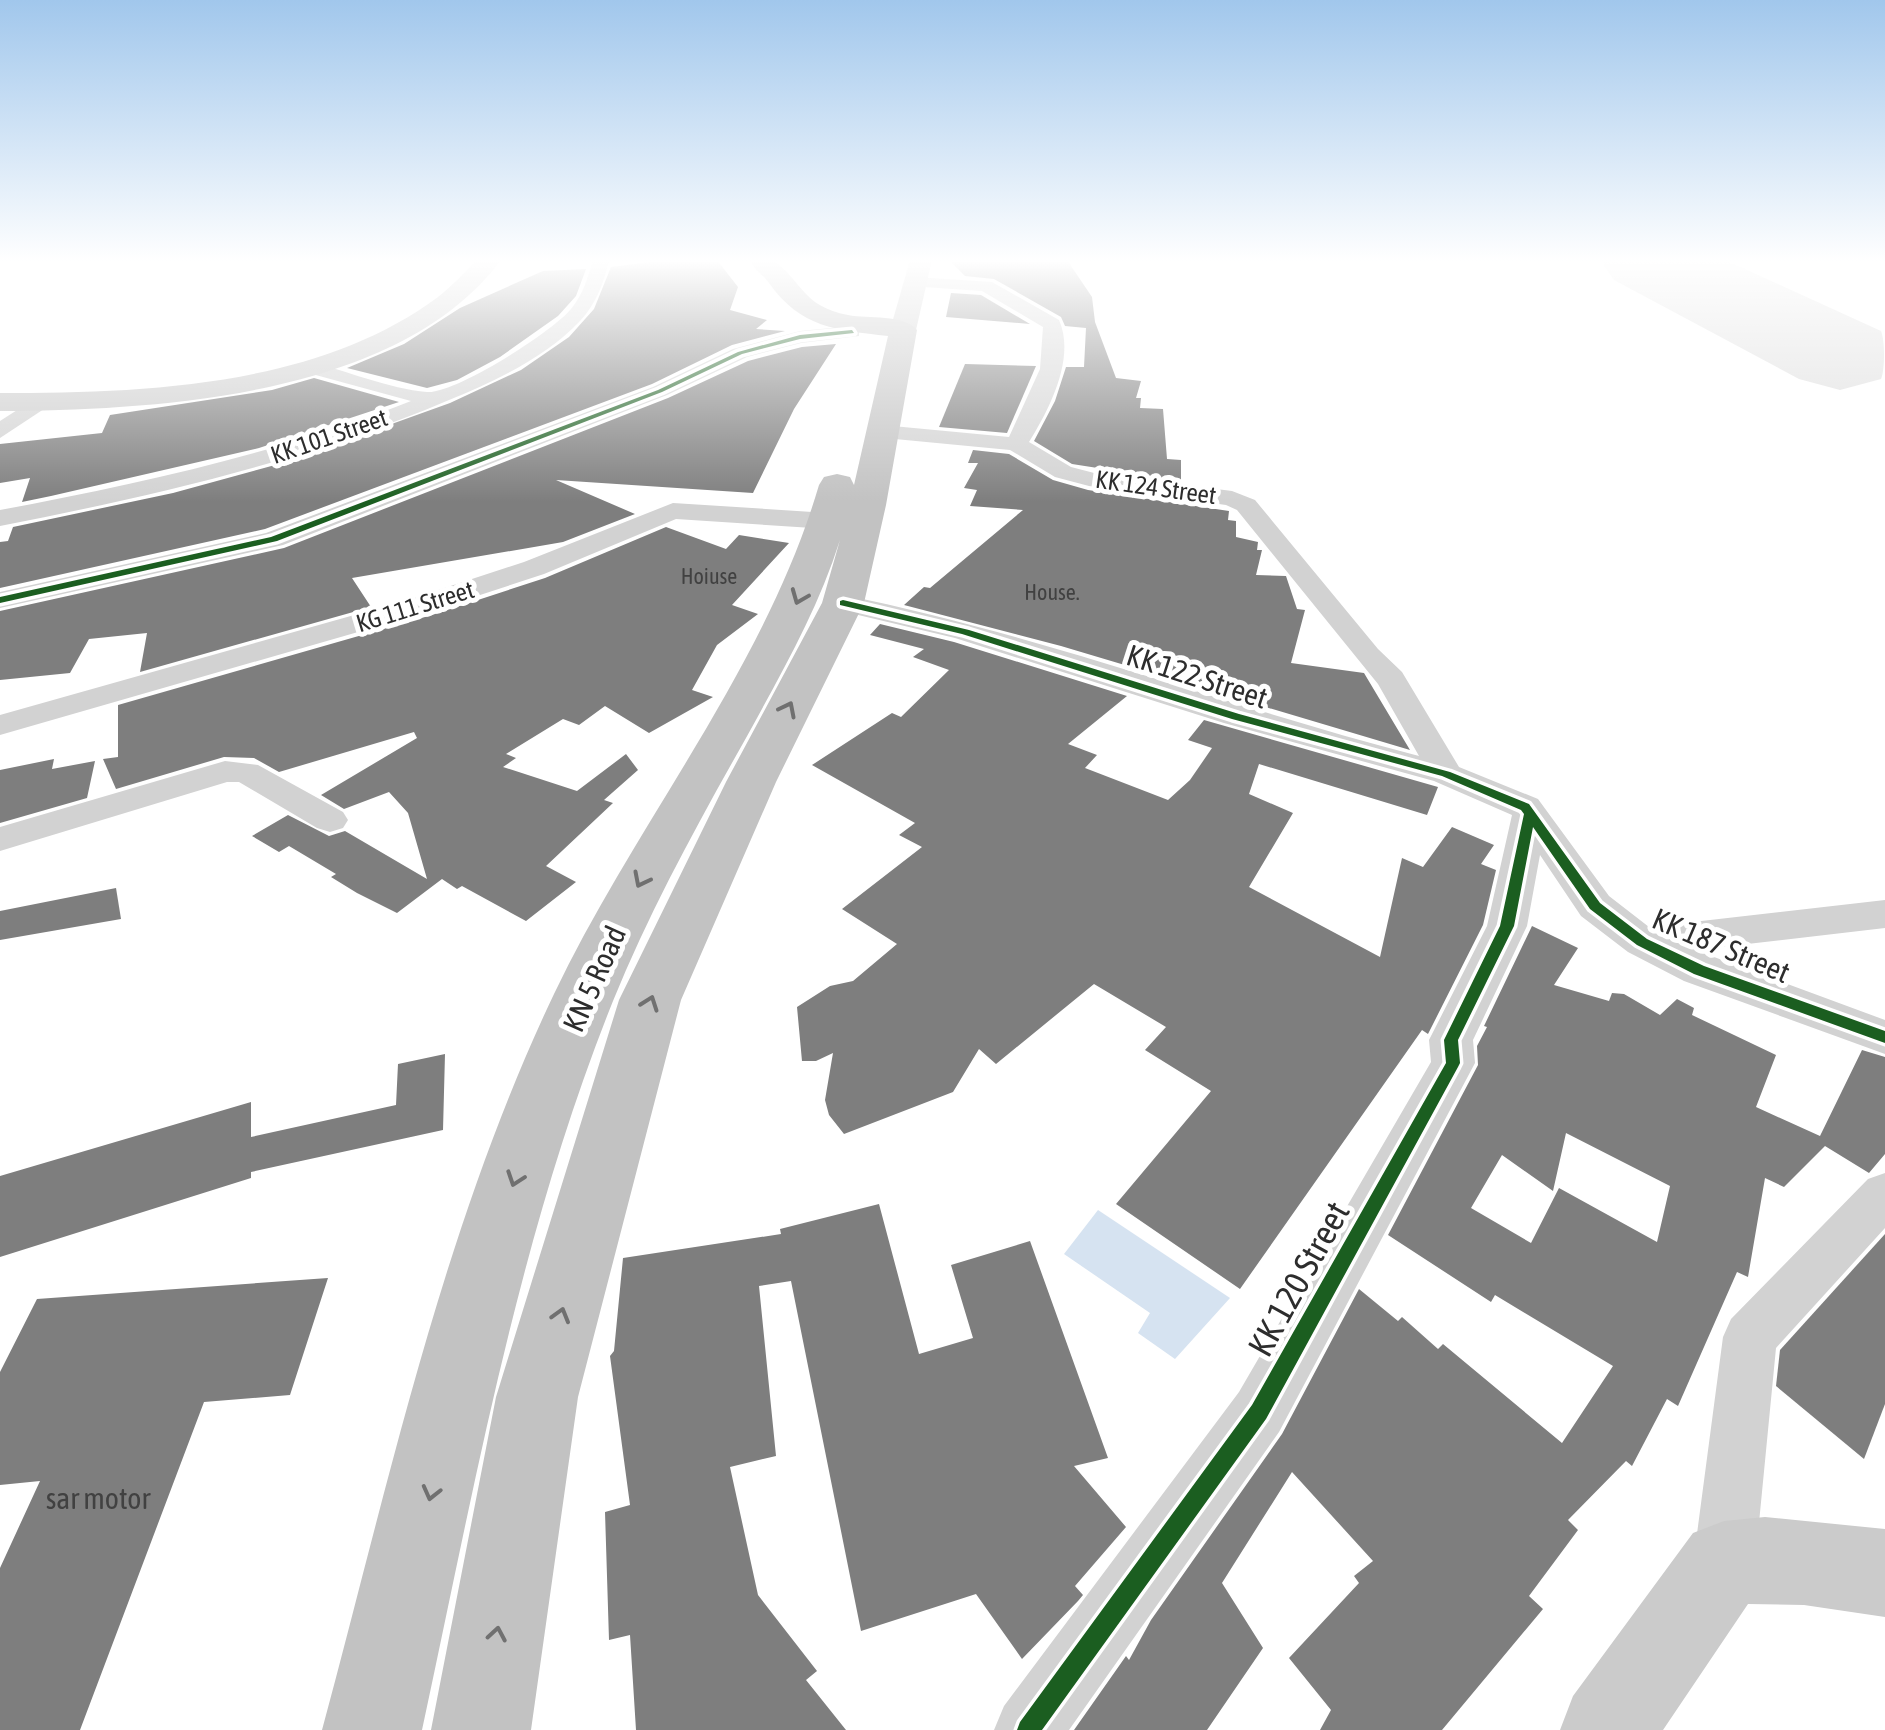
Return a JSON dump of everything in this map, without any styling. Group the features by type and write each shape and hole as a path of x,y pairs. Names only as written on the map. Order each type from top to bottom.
{"highway":[{"name":"KN 5 Road","path":"372,1730 491,1247 538,1115 583,999 638,886 796,609 828,521 880,341"},
{"name":"KN 5 Road","path":"481,1730 537,1398 650,1000 751,782 843,603 882,432 887,341"}],"main road":[{"path":"0,402 192,390 308,367 376,341"},
{"path":"1608,1730 1724,1564 1754,1558 1801,1560 1885,1573"}],"street":[{"name":"KK 101 Street","path":"4,518 204,474 346,433 496,371 541,341"},
{"path":"0,600 274,538 660,391 740,354 787,341"},
{"path":"882,432 1016,444 1044,391 1057,341"},
{"path":"308,367 432,400"},
{"path":"0,431 38,402"},
{"name":"KK 124 Street","path":"1016,444 1063,472 1134,487 1218,496 1246,506 1391,679 1446,774"},
{"path":"197,446 194,460 204,474"},
{"path":"4,518 21,484"},
{"name":"KG 111 Street","path":"0,725 421,606 534,568 673,510 828,521"},
{"name":"KK 122 Street","path":"843,603 906,615 1070,660 1272,727 1446,774 1526,807 1530,813"},
{"path":"0,839 225,770 246,772 330,820"},
{"name":"KK 187 Street","path":"1530,813 1595,906 1642,942 1699,970 1885,1038"},
{"name":"KK 120 Street","path":"1028,1730 1259,1412 1454,1063 1451,1040 1507,926 1530,813"},
{"path":"1642,942 1885,914"},
{"path":"1724,1564 1750,1337 1885,1194"}],"water":[{"path":"1098,1210 1230,1298 1175,1359 1138,1333 1150,1313 1064,1254"}],"building":[{"path":"409,341 523,341 457,380 427,388 347,368"},
{"path":"564,341 748,341 652,384 265,529 0,588 0,542 8,541 13,527 173,493 286,462 450,403 521,370"},
{"path":"1085,341 1102,341 1116,378 1141,381 1136,398 1141,398 1140,408 1163,409 1167,459 1181,460 1181,481 1072,464 1034,441 1055,401 1066,367 1084,367"},
{"path":"836,344 794,409 753,493 556,480 635,514 563,542 352,578 371,607 140,672 147,633 89,639 70,673 0,680 0,611 284,548 668,398 748,361 802,347"},
{"path":"965,364 1036,366 1007,433 939,427"},
{"path":"314,378 399,402 259,448 22,502 30,478 0,483 0,444 102,433 110,415 272,390"},
{"path":"973,450 1009,454 1053,480 1088,490 1229,511 1228,520 1236,521 1236,537 1258,542 1257,550 1262,550 1256,575 1286,576 1297,609 1305,610 1291,663 1364,673 1410,750 1061,646 904,605 1023,510 970,506 977,490 964,488 978,463 968,463"},
{"path":"666,527 726,549 739,535 789,543 732,605 758,614 717,645 692,690 713,697 649,733 605,706 579,725 563,719 506,754 516,758 503,767 577,791 626,754 638,770 604,800 613,803 546,866 576,882 526,921 442,879 397,913 331,877 336,874 289,846 279,852 252,836 288,815 329,836 345,831 427,879 408,813 389,792 344,809 321,795 417,738 414,732 279,772 254,758 224,757 116,789 103,759 118,757 118,705 432,615 545,578"},
{"path":"880,624 954,642 1127,696 1068,744 1097,755 1085,768 1168,800 1190,780 1212,748 1188,740 1204,720 1438,787 1427,815 1259,764 1249,794 1293,813 1249,887 1380,957 1402,858 1423,867 1452,827 1494,845 1481,864 1496,870 1483,925 1428,1034 1422,1030 1240,1289 1116,1204 1211,1091 1145,1050 1166,1027 1094,984 996,1064 979,1049 953,1092 844,1134 829,1115 825,1100 833,1053 816,1061 802,1061 797,1007 830,986 853,981 897,944 842,909 922,847 899,835 915,823 812,765 892,713 901,717 949,670 913,657 924,649 870,635"},
{"path":"54,759 52,769 95,761 87,798 0,823 0,770"},
{"path":"116,888 121,919 0,940 0,911"},
{"path":"1532,926 1578,948 1554,985 1609,1001 1612,993 1624,994 1660,1015 1677,999 1694,1008 1692,1015 1776,1055 1756,1107 1820,1136 1862,1050 1885,1057 1885,1154 1869,1173 1825,1146 1784,1187 1765,1178 1748,1277 1737,1272 1678,1406 1667,1399 1632,1466 1626,1461 1568,1520 1578,1530 1529,1596 1543,1609 1442,1730 1320,1730 1331,1710 1289,1658 1359,1583 1354,1576 1373,1561 1292,1472 1222,1583 1263,1648 1207,1730 1074,1730 1126,1656 1129,1660 1151,1620 1282,1434 1359,1289 1398,1321 1402,1317 1438,1349 1443,1344 1562,1443 1613,1366 1495,1295 1491,1302 1388,1235 1478,1065 1477,1046 1487,1027 1484,1026","holes":["1566,1133 1670,1186 1657,1242 1559,1188 1531,1243 1471,1208 1502,1155 1553,1191"]},
{"path":"445,1054 443,1130 251,1172 251,1178 0,1257 0,1176 251,1102 251,1137 396,1105 398,1064"},
{"path":"879,1204 919,1354 973,1338 951,1265 1030,1241 1108,1458 1074,1466 1126,1527 1075,1586 1083,1595 1022,1659 976,1594 861,1631 791,1281 759,1286 776,1456 730,1467 758,1595 817,1671 806,1680 846,1730 636,1730 630,1635 609,1640 605,1512 630,1505 610,1356 614,1351 623,1258 781,1234 780,1229"},
{"path":"1885,1234 1885,1404 1864,1459 1776,1386 1780,1350"},
{"path":"328,1278 290,1395 204,1402 80,1730 0,1730 0,1568 40,1481 0,1485 0,1372 37,1299"}],"runway":[{"path":"1811,341 1840,355"}],"cycle path":[{"path":"0,600 274,539 660,391 740,353 786,341"},
{"path":"843,603 966,632 1235,716 1446,774 1525,807 1595,906 1642,942 1699,970 1885,1037"},
{"path":"1028,1730 1259,1412 1453,1063 1451,1040 1507,926 1530,813"}]}
